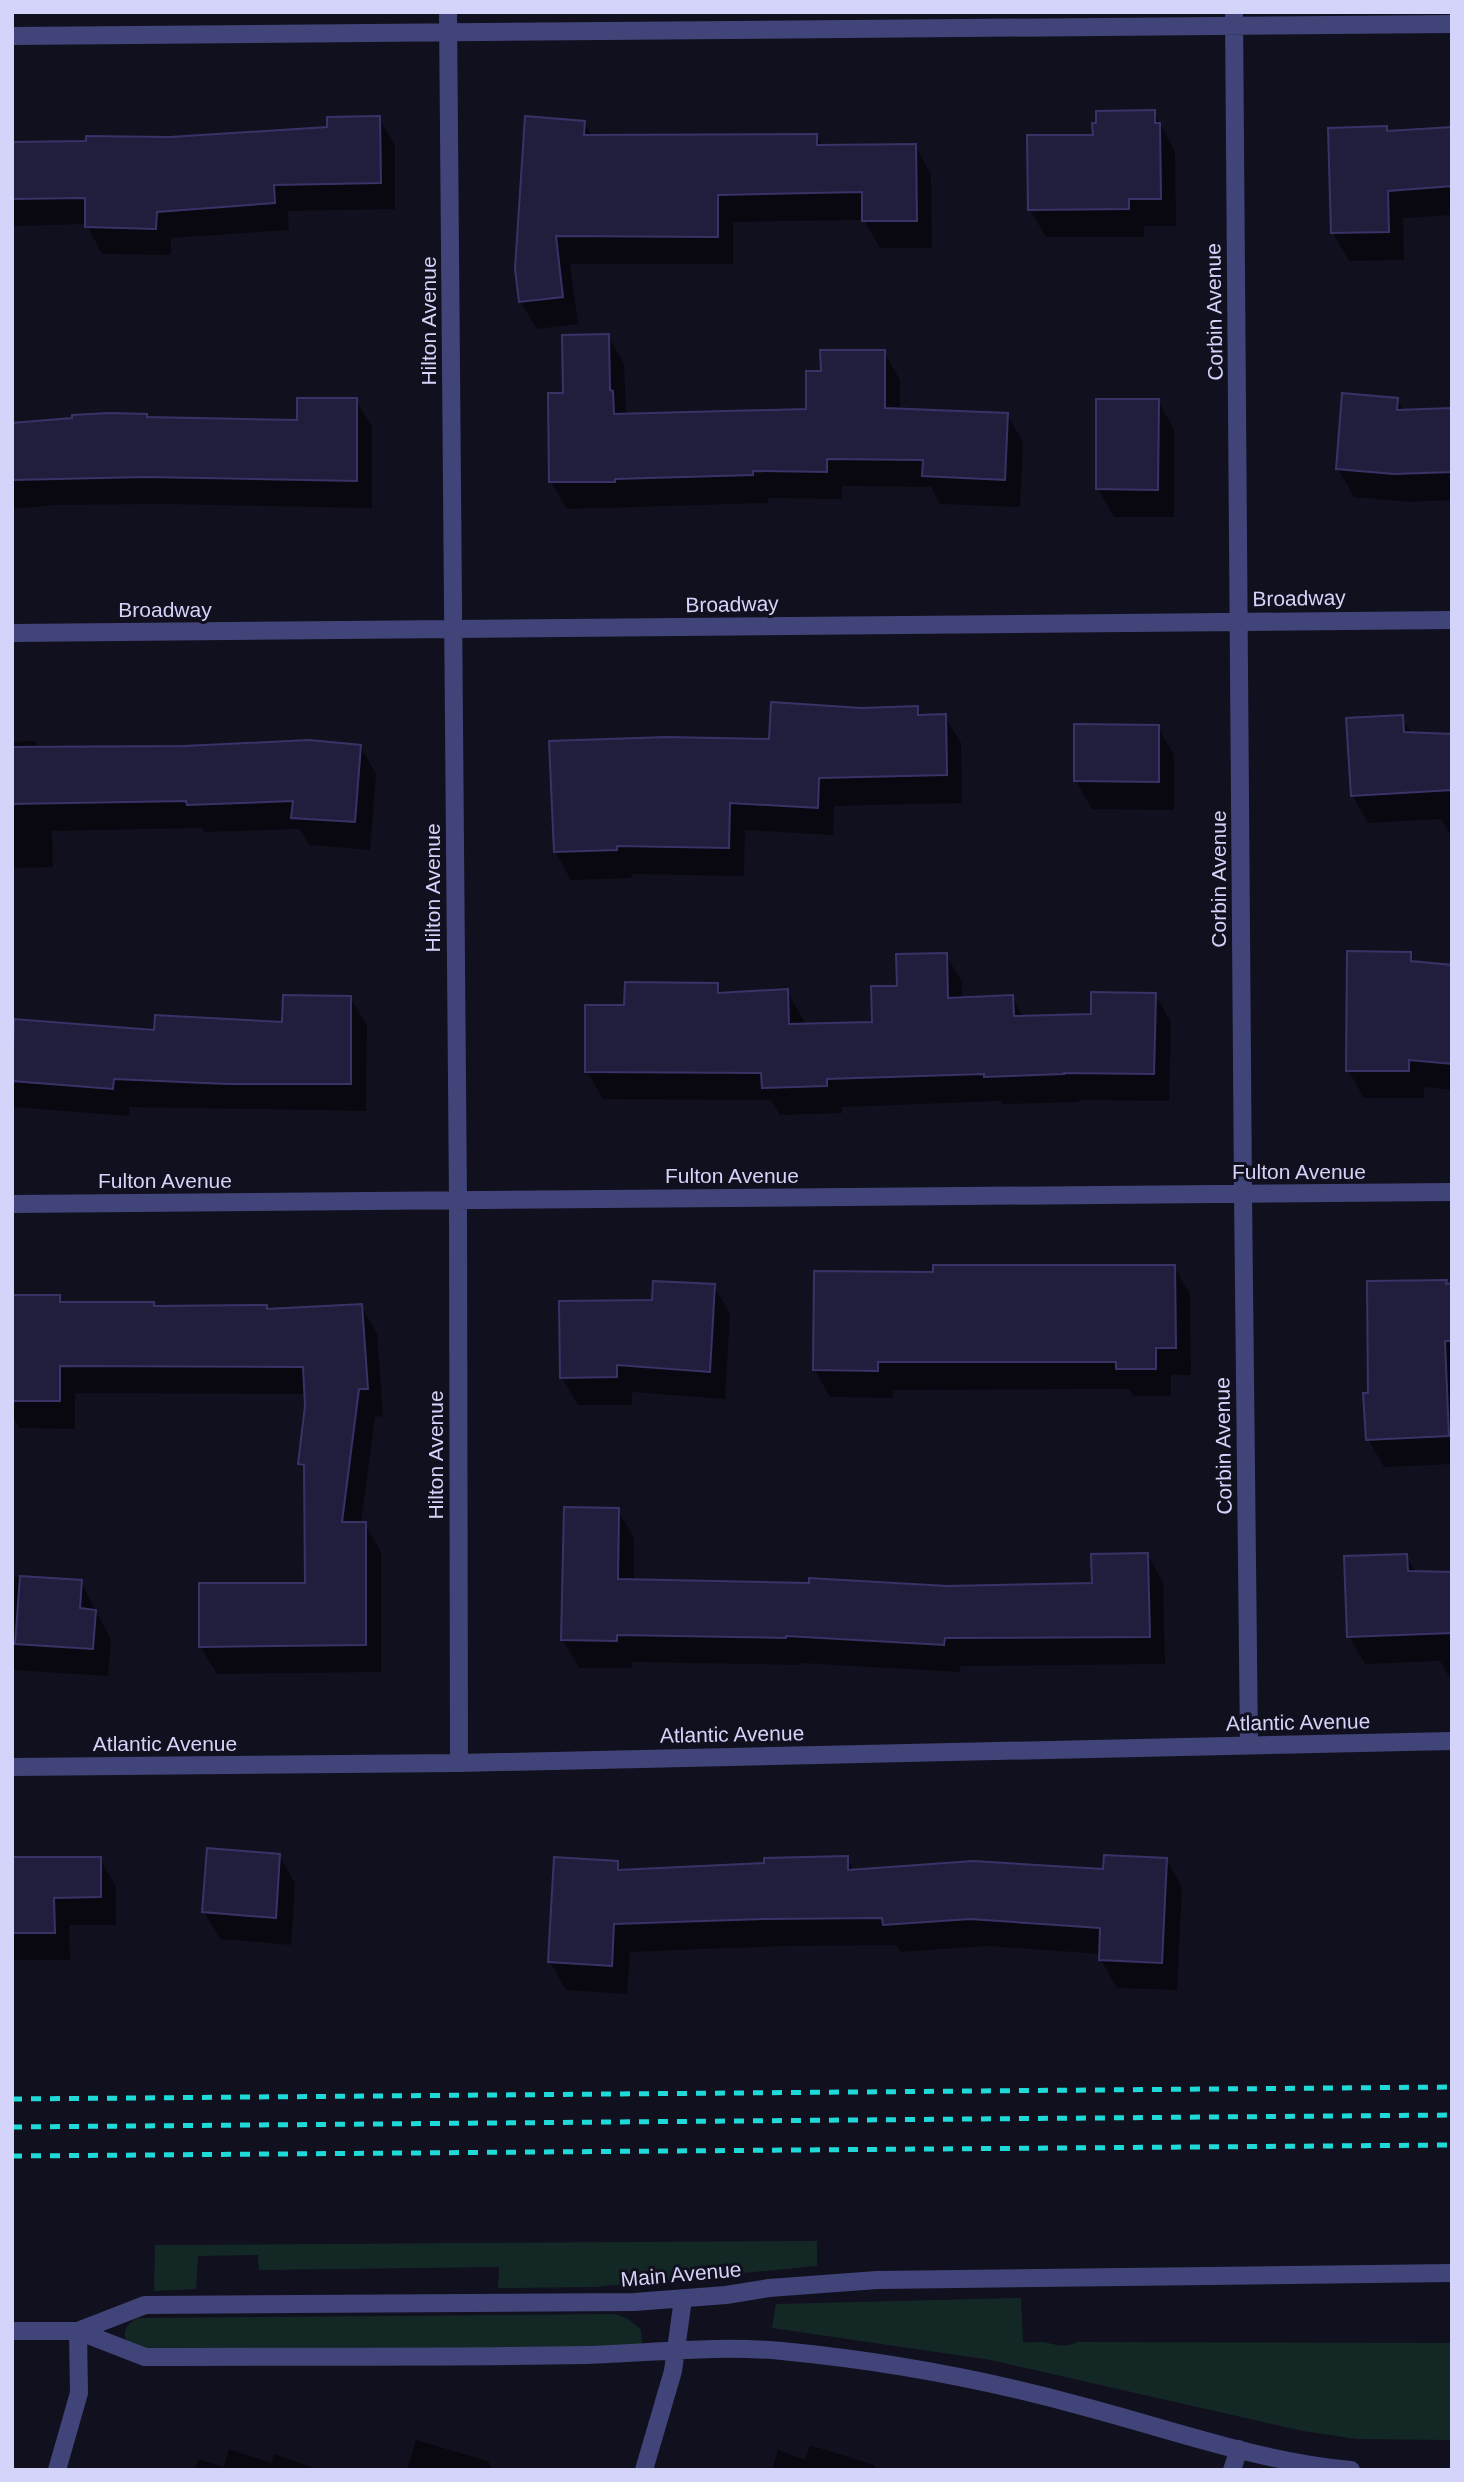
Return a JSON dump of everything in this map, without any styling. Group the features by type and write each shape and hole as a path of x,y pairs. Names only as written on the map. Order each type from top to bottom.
{"street":[{"name":"Hilton Avenue","path":"448,12 458,1200 459,1763"},
{"path":"12,36 448,33 1234,19 1452,24"},
{"name":"Corbin Avenue","path":"1234,19 1242,1194 1249,1745"},
{"name":"Broadway","path":"12,633 1452,620"},
{"name":"Fulton Avenue","path":"12,1204 1452,1192"},
{"name":"Atlantic Avenue","path":"12,1767 459,1763 1452,1741"},
{"name":"Main Avenue","path":"78,2331 145,2305 579,2304 683,2299 769,2288 877,2280 1452,2273"},
{"path":"644,2470 666,2399 677,2351 683,2299"},
{"name":"Main Avenue","path":"12,2331 78,2331 145,2357 573,2355 724,2349 781,2351 945,2374 1014,2388 1239,2449 1321,2467 1351,2470"},
{"path":"57,2470 79,2393 78,2331"},
{"path":"1232,2470 1239,2449"}],"green space":[{"path":"817,2241 817,2266 595,2287 498,2288 499,2267 259,2270 258,2255 198,2256 196,2289 154,2291 155,2245"},
{"path":"1021,2298 1023,2342 1063,2346 1077,2342 1452,2343 1452,2440 1357,2439 1303,2431 991,2360 772,2328 776,2304"},
{"path":"615,2314 628,2319 641,2330 642,2343 639,2347 148,2357 125,2338 129,2324 139,2318"}],"building":[{"path":"1155,110 1155,123 1160,123 1161,199 1129,199 1129,209 1028,210 1027,135 1093,135 1092,123 1096,123 1096,111"},
{"path":"380,116 381,183 274,185 275,203 157,212 156,229 85,227 85,198 12,199 12,142 86,141 86,136 170,137 327,127 327,117"},
{"path":"525,116 585,121 584,135 817,134 817,145 916,144 917,221 862,221 862,192 718,195 718,237 556,236 563,297 519,302 515,269"},
{"path":"1387,126 1387,131 1452,127 1452,186 1388,191 1389,232 1331,233 1328,128"},
{"path":"609,334 610,390 613,391 614,414 806,409 806,371 821,371 820,350 885,350 885,408 1008,413 1005,480 922,476 923,460 827,459 827,472 753,471 753,475 615,479 615,482 549,482 548,393 563,393 562,335"},
{"path":"1342,393 1398,398 1397,410 1452,408 1452,472 1394,474 1336,469"},
{"path":"297,398 357,398 357,481 147,477 12,480 12,423 109,413 147,414 147,417 297,420"},
{"path":"1096,399 1159,399 1158,490 1096,489"},
{"path":"771,702 861,708 918,706 918,715 946,714 947,775 819,778 818,808 730,803 729,848 617,846 617,850 554,852 549,741 667,737 769,739"},
{"path":"1403,715 1404,732 1452,734 1452,790 1351,796 1346,718"},
{"path":"1074,724 1159,725 1159,782 1074,781"},
{"path":"309,740 361,745 355,822 291,818 293,801 187,805 186,801 12,804 12,747 184,746"},
{"path":"1347,951 1411,952 1411,961 1452,965 1452,1064 1409,1060 1409,1071 1346,1071"},
{"path":"947,953 948,998 1013,995 1014,1016 1091,1014 1091,992 1156,993 1154,1074 1064,1073 984,1077 984,1074 827,1079 827,1086 762,1088 761,1073 585,1072 585,1005 624,1005 625,982 718,983 718,993 788,989 789,1024 872,1022 871,986 897,986 896,954"},
{"path":"283,995 351,996 351,1084 227,1084 114,1079 113,1089 12,1081 14,1019 154,1030 155,1015 282,1022"},
{"path":"933,1265 1175,1265 1176,1348 1156,1348 1156,1369 1116,1369 1116,1362 878,1362 878,1371 813,1370 814,1271 933,1272"},
{"path":"1447,1280 1446,1284 1452,1283 1452,1341 1445,1341 1449,1436 1366,1440 1363,1393 1368,1393 1367,1281"},
{"path":"653,1281 715,1284 710,1372 617,1365 617,1377 560,1378 559,1301 652,1300"},
{"path":"12,1295 60,1295 60,1302 154,1302 154,1306 267,1305 267,1309 362,1304 368,1389 359,1389 342,1522 366,1522 366,1645 199,1647 199,1583 305,1583 304,1465 298,1464 305,1406 303,1367 60,1366 60,1401 12,1401"},
{"path":"564,1507 619,1508 618,1579 809,1583 809,1578 947,1586 1092,1583 1091,1554 1148,1553 1150,1637 945,1638 944,1645 786,1636 617,1635 617,1641 561,1640"},
{"path":"1407,1554 1408,1571 1452,1572 1452,1633 1347,1637 1344,1556"},
{"path":"20,1576 82,1580 80,1608 96,1610 93,1649 15,1644"},
{"path":"207,1848 280,1854 276,1918 202,1912"},
{"path":"1104,1855 1167,1858 1162,1963 1099,1960 1100,1928 970,1919 883,1925 882,1918 614,1924 612,1966 548,1962 554,1857 618,1861 618,1870 764,1863 764,1858 848,1856 848,1870 973,1861 1103,1869"},
{"path":"12,1857 101,1857 101,1897 54,1898 55,1933 12,1933"}],"railway":[{"path":"12,2099 1452,2087"},
{"path":"12,2127 1452,2115"},
{"path":"12,2156 1452,2145"}]}
